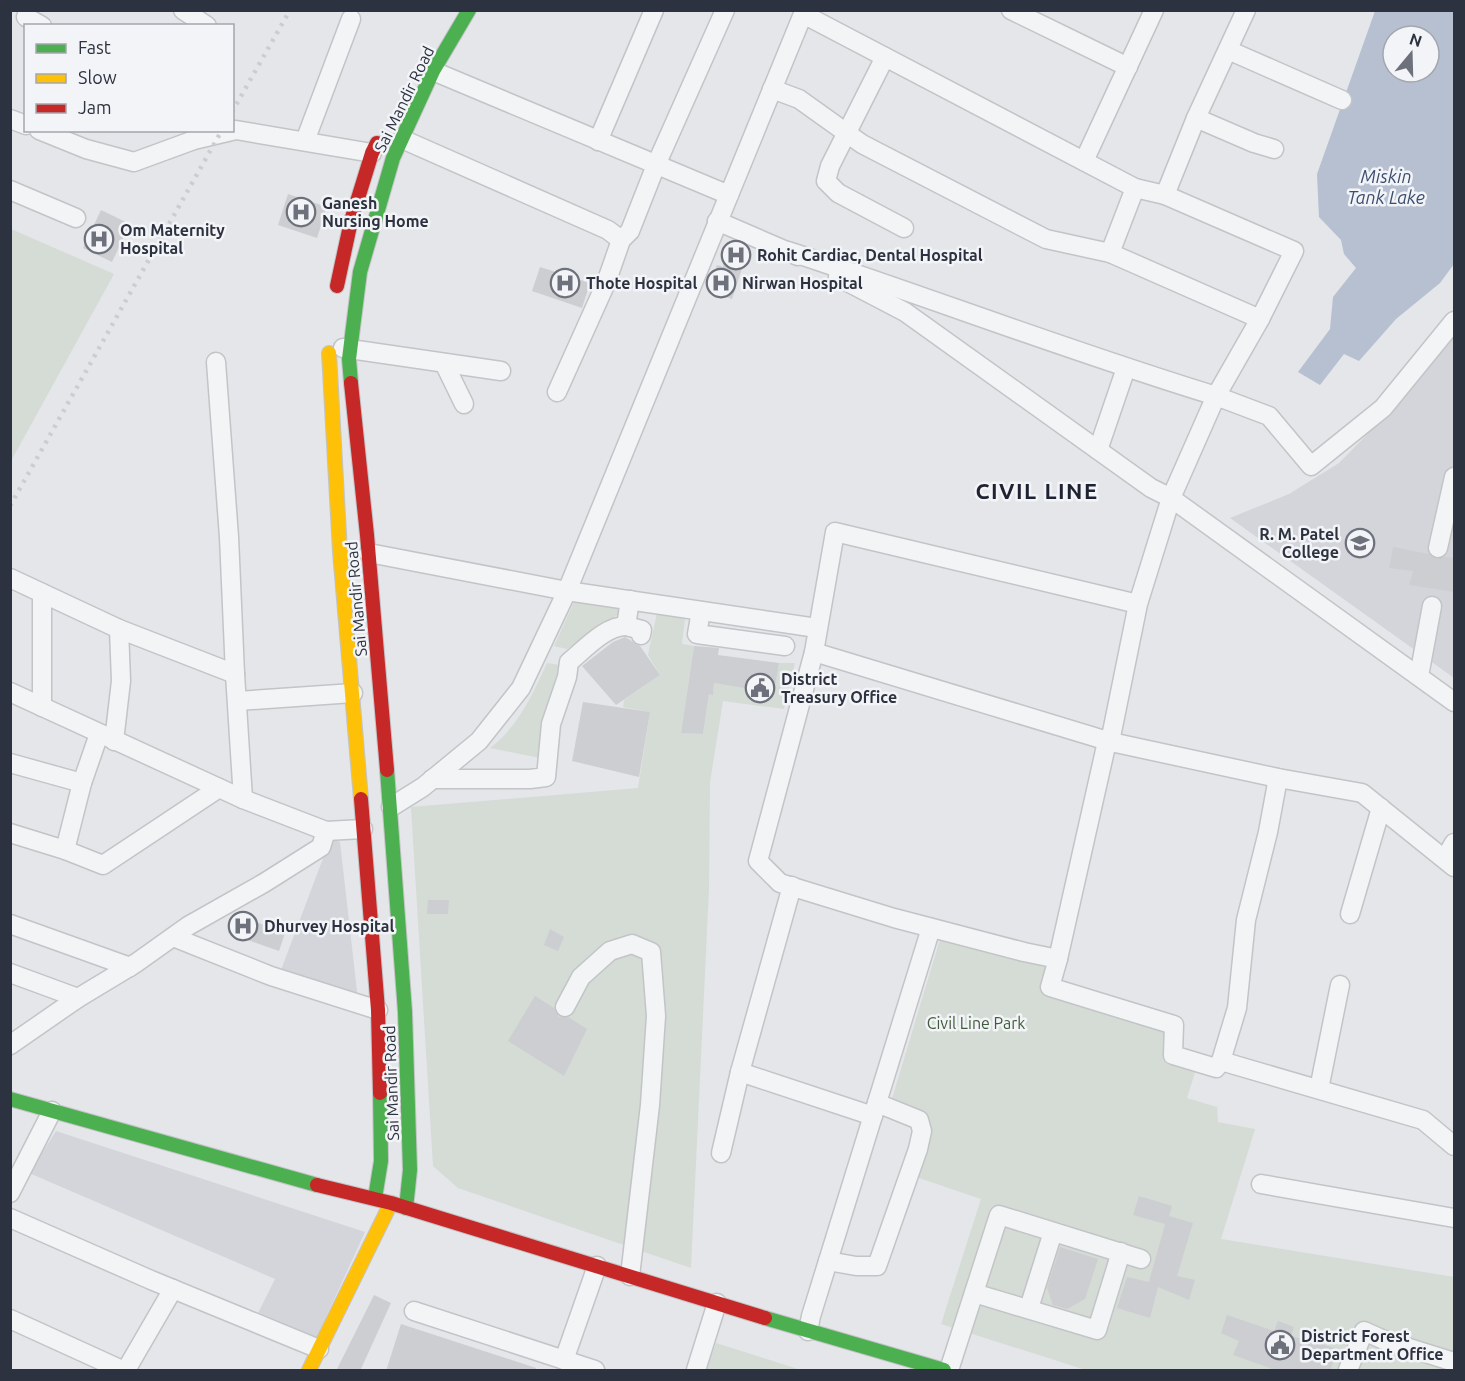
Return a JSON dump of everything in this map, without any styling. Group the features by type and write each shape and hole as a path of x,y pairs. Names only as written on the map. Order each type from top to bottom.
{"main road":[{"name":"Sai Mandir Road","path":"406,1208 410,1170 405,1012 391,807 349,359 360,272 393,158 433,72 469,10"},
{"name":"Sai Mandir Road","path":"335,302 339,269 351,221 372,153 382,135"},
{"name":"Sai Mandir Road","path":"330,341 328,358 339,542 354,693 378,1010 381,1161 375,1198"},
{"path":"362,809 391,807"},
{"path":"10,1099 327,1188 375,1198 944,1371"},
{"path":"327,1188 362,1179 372,1174 381,1161"},
{"path":"410,1170 421,1196 435,1211 453,1222"},
{"path":"309,1371 391,1203"}],"street":[{"path":"183,10 204,24"},
{"path":"598,141 654,10"},
{"path":"557,392 606,283 621,240 630,231 656,165 725,10"},
{"path":"1011,10 1128,67"},
{"path":"1084,160 1154,10"},
{"path":"1165,195 1196,118 1246,10"},
{"path":"391,807 432,779 479,741 521,688 567,591 804,12 1135,188 1165,195 1293,251 1260,319 1216,396 1171,498 1138,604 1112,732 1050,987 1174,1025 1173,1054 1216,1068 1221,1061 1237,1008 1246,920 1268,832 1278,778"},
{"path":"305,141 351,19"},
{"path":"1228,50 1342,100"},
{"path":"885,57 830,166 826,181 838,194 904,228"},
{"path":"433,72 729,195"},
{"path":"772,89 799,99 862,144 1046,239 1110,253 1260,319"},
{"path":"1196,118 1254,143 1274,149"},
{"path":"234,130 372,153"},
{"path":"44,132 86,149 134,162 178,139 223,132"},
{"path":"402,139 608,230 621,240"},
{"path":"1110,253 1135,188"},
{"path":"10,190 76,218"},
{"path":"717,221 788,251 905,312 1151,488 1171,498 1455,702"},
{"path":"788,251 1269,416 1311,466 1383,408 1455,321"},
{"path":"330,341 350,349 501,371"},
{"path":"216,362 229,537 243,799"},
{"path":"444,363 464,404"},
{"path":"1098,450 1126,368"},
{"path":"1438,548 1455,477"},
{"path":"1058,959 931,928 780,883 758,861 814,652 835,532 1138,604"},
{"path":"369,554 567,591 817,628"},
{"path":"10,578 119,629 235,674"},
{"path":"42,593 42,707"},
{"path":"432,779 546,777 551,724 567,677 569,664 594,641 617,626 633,631 630,600"},
{"path":"1419,676 1432,606"},
{"path":"701,611 698,634 785,646"},
{"path":"65,850 82,783 107,738 121,681 119,629"},
{"path":"814,652 1108,741 1278,778 1362,793 1450,863 1455,843"},
{"path":"537,655 569,664"},
{"path":"10,692 243,799 326,831 363,829"},
{"path":"238,701 354,693"},
{"path":"10,763 82,783"},
{"path":"10,833 65,850 103,866 219,788"},
{"path":"1350,914 1381,808"},
{"path":"10,1045 24,1038 78,998 130,967 188,926 264,883 321,847 326,831"},
{"path":"721,1153 740,1072 792,886"},
{"path":"10,924 130,967"},
{"path":"808,1331 931,928"},
{"path":"173,937 271,976 378,1010"},
{"path":"565,1006 581,976 610,951 632,944 651,952 657,1016 650,1105 630,1276"},
{"path":"10,973 78,998"},
{"path":"1319,1089 1340,985"},
{"path":"1221,1061 1423,1120 1455,1146"},
{"path":"740,1072 919,1120 922,1131 918,1149 877,1266 856,1266 828,1261"},
{"path":"10,1193 52,1111"},
{"path":"1261,1184 1455,1218"},
{"path":"949,1371 999,1215 1141,1259"},
{"path":"10,1218 319,1349"},
{"path":"1029,1308 1053,1232"},
{"path":"975,1293 1097,1330 1121,1252"},
{"path":"564,1360 597,1266"},
{"path":"10,1319 124,1371 173,1289"},
{"path":"696,1371 717,1303"},
{"path":"414,1311 595,1371"},
{"path":"1348,1371 1364,1331 1384,1340 1455,1362"},
{"path":"879,1371 891,1355"}],"shaded area":[{"name":"R. M. Patel College","path":"1454,333 1454,678 1230,518 1289,494 1339,463 1397,404"},
{"path":"331,837 340,842 358,1000 278,978"},
{"path":"56,1131 365,1232 315,1341 258,1313 275,1279 29,1173"}],"green space":[{"path":"11,229 114,274 11,461"},
{"path":"575,600 621,608 619,614 567,649 554,646"},
{"path":"657,613 685,618 682,644 694,646 681,733 703,734 709,694 713,694 714,683 774,692 779,663 795,663 784,709 723,701 710,782 709,888 691,1268 458,1188 433,1166 411,807 638,788 650,712 623,707 624,700 660,675 648,655"},
{"path":"547,663 559,665 541,731 540,758 490,748 517,720"},
{"name":"Civil Line Park","path":"941,936 1050,964 1045,987 1172,1027 1172,1056 1197,1066 1187,1098 1217,1107 1218,1122 1255,1129 1221,1239 1454,1277 1454,1370 1086,1370 941,1324 981,1199 916,1177 927,1138 891,1102"},
{"path":"716,1343 801,1370 706,1370"}],"water":[{"name":"Miskin Tank Lake","path":"1375,11 1454,11 1454,264 1440,283 1396,319 1359,361 1344,354 1320,385 1298,372 1330,329 1333,297 1356,268 1344,254 1341,240 1319,217 1317,174"}],"building":[{"path":"288,194 327,207 317,238 278,225"},
{"path":"101,210 130,224 112,262 83,248"},
{"path":"731,241 749,247 732,299 708,290 717,265 723,267"},
{"path":"540,267 590,283 582,308 532,291"},
{"path":"1393,547 1429,554 1436,559 1455,558 1455,592 1409,585 1413,571 1389,568"},
{"path":"625,637 640,646 660,675 616,705 582,666 613,642"},
{"name":"District Treasury Office","path":"694,646 719,648 718,655 779,663 774,693 714,683 713,695 709,694 703,734 681,733"},
{"path":"583,702 650,712 639,777 572,761"},
{"path":"428,900 449,900 448,914 427,914"},
{"path":"235,914 285,933 279,951 228,933"},
{"path":"550,929 564,937 558,951 544,945"},
{"path":"535,996 554,1008 559,1017 568,1017 587,1029 564,1076 508,1041"},
{"path":"1139,1196 1172,1206 1169,1216 1193,1223 1177,1276 1195,1280 1189,1300 1158,1287 1150,1318 1117,1308 1127,1277 1149,1282 1165,1224 1133,1215"},
{"path":"1060,1247 1098,1259 1085,1299 1067,1309 1053,1305 1047,1288"},
{"path":"374,1295 391,1303 360,1371 336,1371"},
{"name":"District Forest Department Office","path":"1227,1315 1274,1331 1278,1321 1294,1327 1291,1336 1338,1349 1330,1371 1278,1371 1233,1355 1239,1341 1221,1333"},
{"path":"401,1324 536,1368 536,1371 386,1371"}],"railway":[{"path":"234,108 290,10"},
{"path":"10,506 221,132"}],"traffic: fast":[{"path":"351,383 349,359 360,272 393,158 433,71 469,10"},
{"path":"387,770 405,1012 410,1170 406,1208"},
{"path":"375,1198 381,1161 380,1093"},
{"path":"10,1099 317,1185"},
{"path":"765,1318 944,1370"}],"traffic: slow":[{"path":"329,353 340,552 361,799"},
{"path":"309,1370 391,1203"}],"traffic: jam":[{"path":"337,286 351,221 377,143"},
{"path":"351,383 367,535 387,770"},
{"path":"361,799 378,1010 380,1093"},
{"path":"317,1185 391,1203 765,1318"}],"place":[{"name":"Ganesh Nursing Home","path":"301,212"},
{"name":"Om Maternity Hospital","path":"99,239"},
{"name":"Rohit Cardiac, Dental Hospital","path":"736,255"},
{"name":"Thote Hospital","path":"565,283"},
{"name":"Nirwan Hospital","path":"721,283"},
{"name":"R. M. Patel College","path":"1360,543"},
{"name":"District Treasury Office","path":"760,688"},
{"name":"Dhurvey Hospital","path":"243,926"},
{"name":"District Forest Department Office","path":"1280,1345"}],"district":[{"name":"CIVIL LINE","path":"1037,491"}]}
